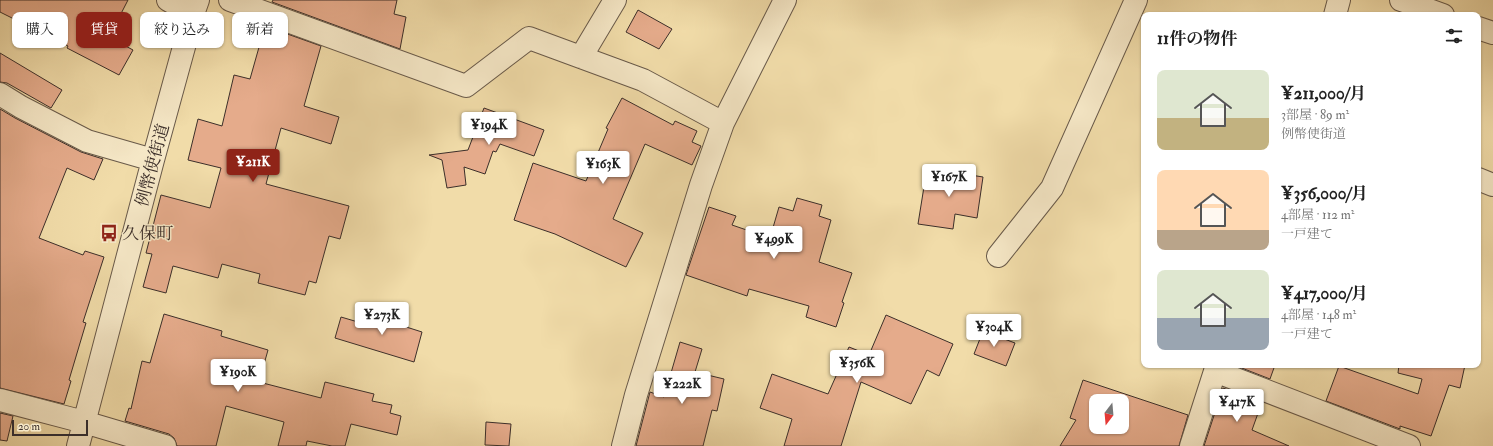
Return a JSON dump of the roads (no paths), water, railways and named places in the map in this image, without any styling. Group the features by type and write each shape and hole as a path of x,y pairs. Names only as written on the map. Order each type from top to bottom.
{"street":[{"path":"168,0 195,7"},
{"path":"230,0 466,86 529,38 643,80 723,123"},
{"path":"581,57 615,0"},
{"path":"623,446 636,395 701,185 723,123 785,0"},
{"path":"998,256 1052,188 1136,0"},
{"path":"1336,12 1339,0"},
{"path":"1401,0 1435,12"},
{"name":"例幣使街道","path":"78,446 195,7"},
{"path":"1481,29 1493,33"},
{"path":"0,94 21,107 87,141 153,160"},
{"path":"1481,180 1493,184"},
{"path":"1192,446 1216,368 1409,446"},
{"path":"0,400 84,422 166,446"}],"place":[{"name":"久保町","path":"109,233"}]}
